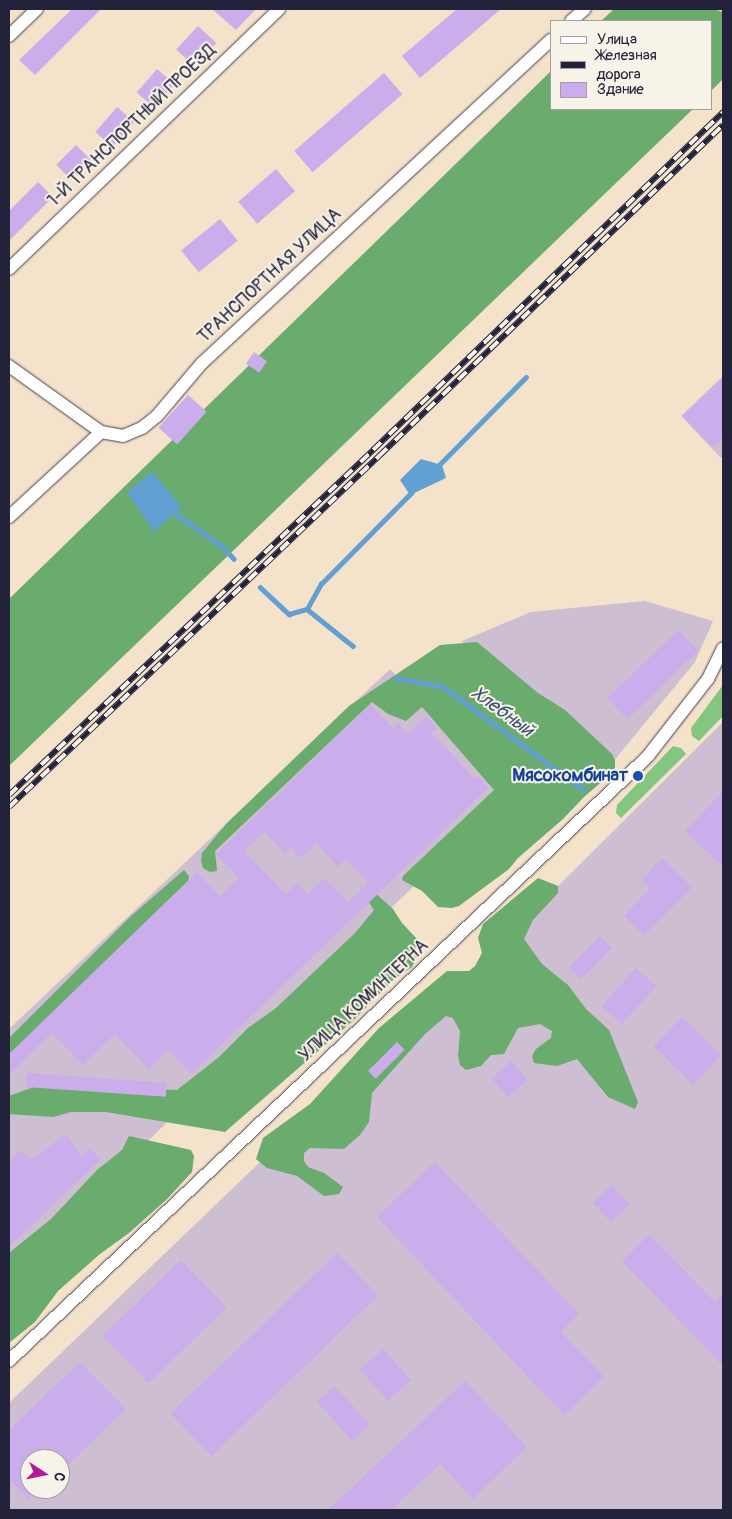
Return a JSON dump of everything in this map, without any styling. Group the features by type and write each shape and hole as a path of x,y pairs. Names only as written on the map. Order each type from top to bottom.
{"street":[{"path":"9,36 36,9"},
{"name":"1-Й ТРАНСПОРТНЫЙ ПРОЕЗД","path":"9,269 279,9"},
{"path":"572,20 584,9"},
{"name":"ТРАНСПОРТНАЯ УЛИЦА","path":"101,432 123,436 142,428 157,416 202,363 550,41"},
{"path":"9,366 101,432 9,517"},
{"name":"УЛИЦА КОМИНТЕРНА","path":"9,1361 648,756 708,679 723,648"}],"shaded area":[{"path":"723,376 723,458 681,416"},
{"path":"645,601 713,621 695,662 608,768 462,641 531,612"},
{"path":"390,669 510,794 9,1274 9,1029"},
{"path":"723,722 723,1510 9,1510 9,1403 258,1164 500,944"}],"green space":[{"path":"614,9 713,9 723,12 723,79 712,90 712,20 602,20"},
{"path":"550,72 550,110 692,110 9,766 9,599"},
{"path":"477,642 538,693 565,710 612,754 615,760 615,768 610,775 518,858 509,869 459,906 452,908 438,907 422,891 402,880 403,876 494,790 422,707 406,721 388,714 372,702 215,851 217,871 210,872 203,868 201,861 202,853 227,823 349,706 440,645"},
{"path":"723,685 723,716 699,741 692,736 691,728"},
{"path":"673,746 681,748 686,754 621,818 616,813 617,805"},
{"path":"184,870 189,876 187,887 9,1062 9,1038 130,917"},
{"path":"538,878 558,886 558,893 533,920 524,939 542,964 568,985 586,1009 609,1030 638,1102 635,1109 608,1097 577,1059 557,1066 534,1063 532,1056 536,1049 551,1038 552,1031 540,1024 518,1028 504,1054 491,1055 481,1066 466,1070 460,1065 458,1056 460,1031 453,1018 446,1016 425,1034 372,1093 369,1122 360,1135 344,1149 310,1148 304,1153 304,1161 308,1167 324,1173 343,1187 339,1194 324,1196 297,1176 267,1168 256,1159 263,1138 310,1104 379,1028 447,971 469,971 475,966 482,953 478,938 483,924"},
{"path":"373,891 393,909 402,923 417,939 418,954 412,967 393,980 355,1019 225,1132 106,1112 71,1112 53,1117 9,1114 9,1096 42,1084 177,1090 219,1057 248,1028 276,1008 355,933 374,910 366,898"},
{"path":"129,1136 191,1150 194,1156 192,1172 167,1199 129,1233 100,1254 58,1291 35,1322 9,1343 9,1253 51,1219 97,1170 122,1150"}],"water":[{"path":"421,459 442,465 446,478 410,495 400,480"},
{"path":"152,472 182,507 154,532 127,492"}],"building":[{"path":"72,9 101,9 35,75 19,60"},
{"path":"212,9 256,9 236,30"},
{"path":"457,9 501,9 420,78 402,56"},
{"path":"198,26 216,43 194,66 176,49"},
{"path":"157,69 174,84 154,107 137,92"},
{"path":"384,73 402,94 313,172 294,151"},
{"path":"117,107 134,122 113,147 95,132"},
{"path":"76,145 91,160 71,180 56,165"},
{"path":"276,169 295,191 257,224 238,202"},
{"path":"38,182 53,197 9,241 9,211"},
{"path":"220,219 238,241 199,272 181,250"},
{"path":"254,352 267,361 259,373 246,363"},
{"path":"723,378 723,438 713,447 683,416"},
{"path":"188,395 207,412 177,444 159,428"},
{"path":"678,630 698,651 628,719 608,698"},
{"path":"370,705 393,728 398,723 407,734 426,716 437,728 431,733 475,779 478,776 488,788 191,1074 168,1050 149,1069 115,1034 83,1065 52,1033 9,1075 9,1054 197,872 220,896 239,878 216,854","holes":["264,831 285,853 291,848 301,858 316,843 338,867 346,859 368,883 348,902 324,878 308,894 297,882 286,894 244,851"]},
{"path":"723,791 723,867 685,831"},
{"path":"662,858 692,887 644,935 624,916 650,888 642,880"},
{"path":"600,936 612,948 581,979 569,967"},
{"path":"636,968 656,986 622,1024 602,1006"},
{"path":"682,1017 722,1055 693,1085 654,1046"},
{"path":"397,1042 405,1050 376,1079 368,1071"},
{"path":"511,1061 528,1080 508,1097 492,1078"},
{"path":"27,1073 167,1083 166,1097 26,1087"},
{"path":"66,1134 82,1157 90,1148 101,1159 9,1247 9,1162 21,1150 31,1160"},
{"path":"435,1162 579,1314 561,1332 604,1377 564,1415 377,1217"},
{"path":"612,1185 630,1204 611,1222 593,1203"},
{"path":"649,1234 715,1302 723,1294 723,1366 622,1261"},
{"path":"337,1253 378,1295 212,1456 171,1413"},
{"path":"181,1260 227,1307 148,1383 103,1336"},
{"path":"383,1349 411,1380 388,1401 360,1370"},
{"path":"80,1362 126,1409 70,1463 70,1449 20,1449 20,1491 9,1479 9,1430"},
{"path":"465,1381 527,1447 473,1499 440,1464 391,1510 328,1510"},
{"path":"335,1386 370,1425 352,1441 317,1402"}],"waterway":[{"path":"435,469 526,377"},
{"path":"307,609 321,584 412,492"},
{"name":"Хлебный","path":"175,513 223,547 234,559"},
{"name":"Хлебный","path":"260,587 289,614 307,609 353,646"},
{"name":"Хлебный","path":"395,678 442,686 584,790"}],"railway":[{"path":"9,795 373,450 723,112"},
{"path":"9,807 379,456 723,125"}],"place":[{"name":"Мясокомбинат","path":"638,776"}]}
